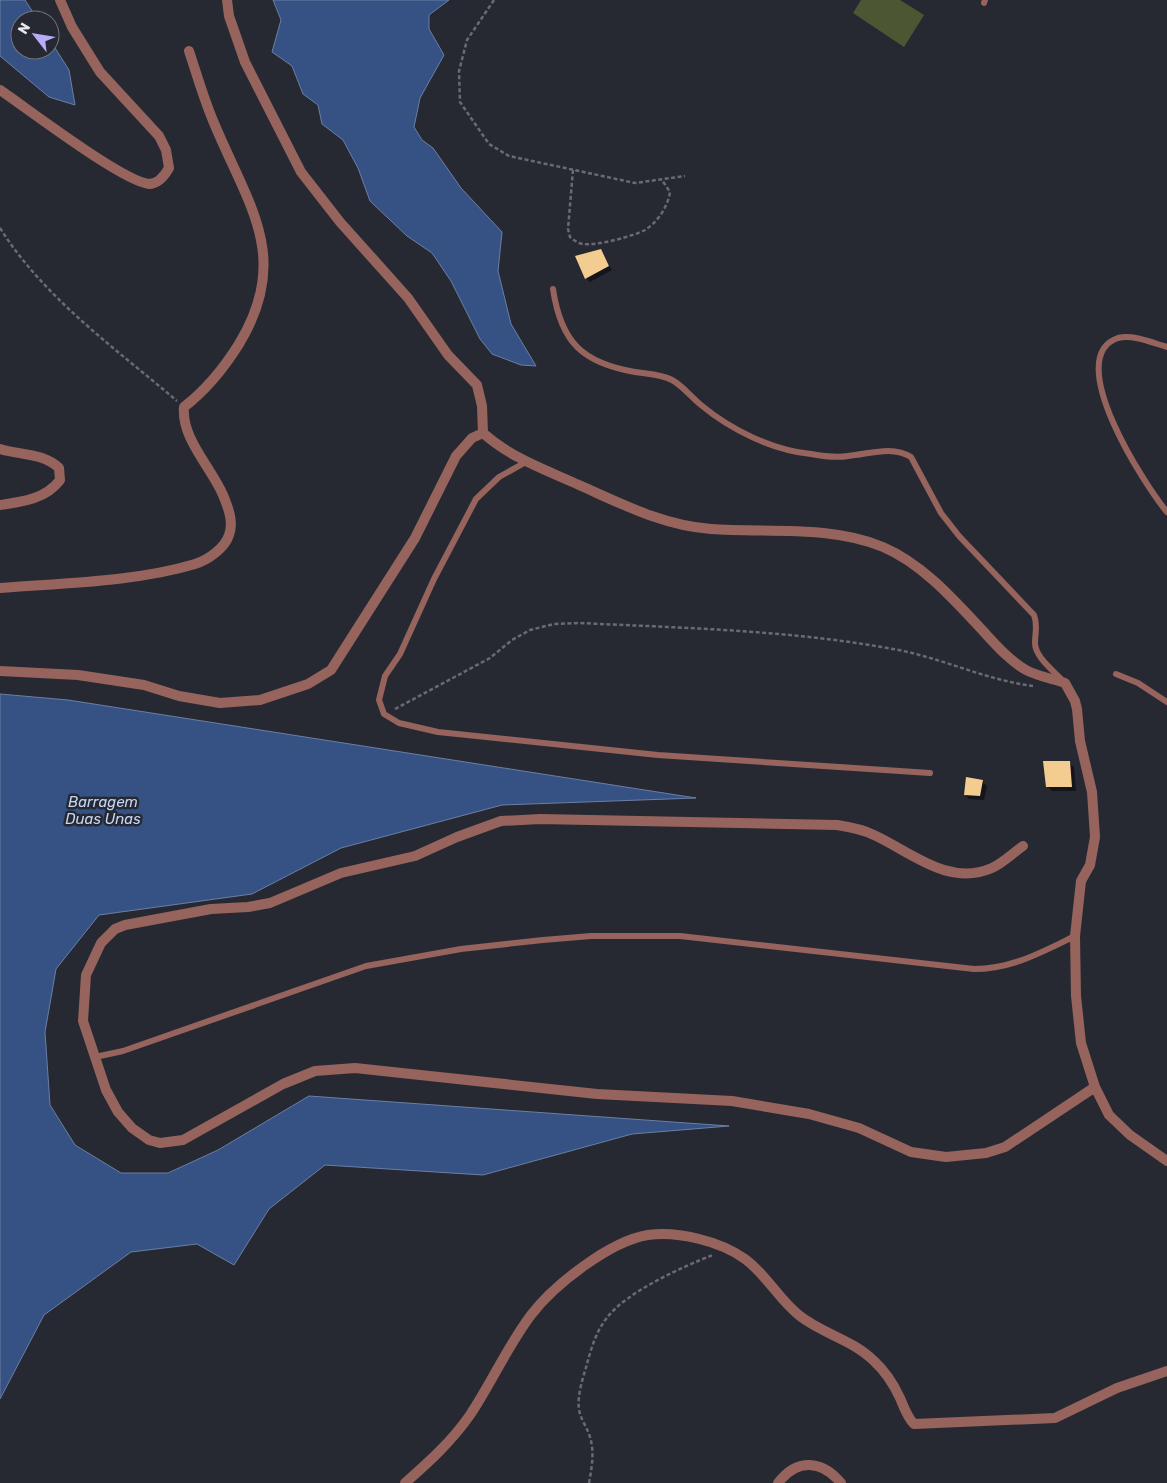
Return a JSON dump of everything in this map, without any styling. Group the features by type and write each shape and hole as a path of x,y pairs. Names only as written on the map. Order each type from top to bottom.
{"street":[{"path":"0,90 111,166 137,181 152,184 163,179 169,168 166,150 158,136 100,72 72,27 60,0"},
{"path":"227,0 229,16 244,62 300,172 340,222 408,298 448,355 477,385 482,406 483,434 498,447 526,462 670,523 711,529 755,529 821,534 864,541 884,547 906,560 946,591 1012,660 1026,670 1065,683 1075,701 1077,709 1080,741 1092,792 1095,837 1090,865 1081,880 1075,936 1076,996 1081,1043 1095,1087 1116,1124 1167,1161"},
{"path":"0,588 126,577 197,563 217,552 229,536 231,519 218,483 188,432 183,417 184,407 198,396 232,355 248,328 261,296 265,271 259,230 245,189 213,123 189,51"},
{"path":"0,672 78,675 144,685 179,696 220,703 260,700 308,684 331,670 415,538 456,456 472,438 483,434"},
{"path":"0,449 36,455 53,463 59,468 60,480 52,490 36,497 0,506"},
{"path":"1023,846 992,868 965,874 941,871 873,834 856,827 837,825 540,819 501,821 457,837 415,856 341,873 270,903 248,907 211,909 115,928 101,943 86,975 83,1021 106,1090 118,1112 138,1132 149,1140 160,1143 183,1140 283,1084 315,1071 335,1068 355,1068 597,1094 732,1101 809,1114 859,1128 912,1152 946,1157 986,1153 1005,1147 1095,1087"},
{"path":"405,1483 440,1452 470,1415 508,1348 532,1314 569,1278 624,1243 648,1235 677,1236 703,1240 745,1259 802,1318 848,1342 875,1361 889,1378 914,1424 1055,1418 1116,1388 1167,1371"},
{"path":"778,1483 785,1474 806,1465 826,1468 841,1483"}],"lane":[{"path":"553,289 563,329 571,341 590,359 602,365 661,375 674,380 702,406 750,435 782,448 811,454 846,457 894,450 911,456 929,494 947,520 1034,615 1038,624 1035,645 1040,656 1065,683"},
{"path":"1167,346 1127,337 1118,338 1109,343 1098,362 1102,391 1124,449 1153,495 1167,512"},
{"path":"526,462 499,477 476,500 434,579 400,654 385,676 378,700 384,714 399,723 438,732 658,755 930,772"},
{"path":"1116,674 1138,683 1167,702"},
{"path":"94,1057 123,1051 366,966 461,949 591,936 680,936 974,969 994,969 1032,957 1075,936"}],"path":[{"path":"494,0 467,40 459,71 460,102 489,144 509,156 635,183 685,176"},
{"path":"573,170 568,228 570,237 584,244 612,240 649,227 669,202 670,192 662,180"},
{"path":"0,228 39,280 58,299 184,407"},
{"path":"384,714 490,658 512,640 530,630 562,623 759,631 814,637 895,649 1021,685 1038,687"},
{"path":"589,1483 593,1444 579,1410 579,1395 583,1376 599,1330 615,1309 642,1290 686,1266 715,1254 731,1252"}],"green space":[{"path":"861,0 900,0 924,15 904,47 853,13"}],"water":[{"path":"0,0 25,0 32,10 10,10 10,60 60,60 60,56 69,70 75,105 49,97 0,56"},
{"path":"273,0 449,0 429,15 429,29 444,55 420,98 414,127 422,140 433,148 461,188 502,232 498,271 511,324 536,366 521,365 492,354 480,339 451,281 432,253 407,236 370,201 358,168 343,140 322,124 318,105 303,94 292,66 272,52 281,20"},
{"name":"Barragem Duas Unas","path":"0,694 68,700 696,798 502,805 341,848 252,894 99,915 56,969 45,1032 50,1105 75,1145 121,1173 168,1173 218,1150 309,1096 729,1126 632,1134 483,1175 325,1165 269,1209 234,1265 197,1244 131,1252 44,1315 0,1399"}],"building":[{"path":"601,249 609,266 585,279 575,256"},
{"path":"1043,761 1070,761 1072,787 1046,787"},
{"path":"966,777 983,780 980,796 964,795"}]}
